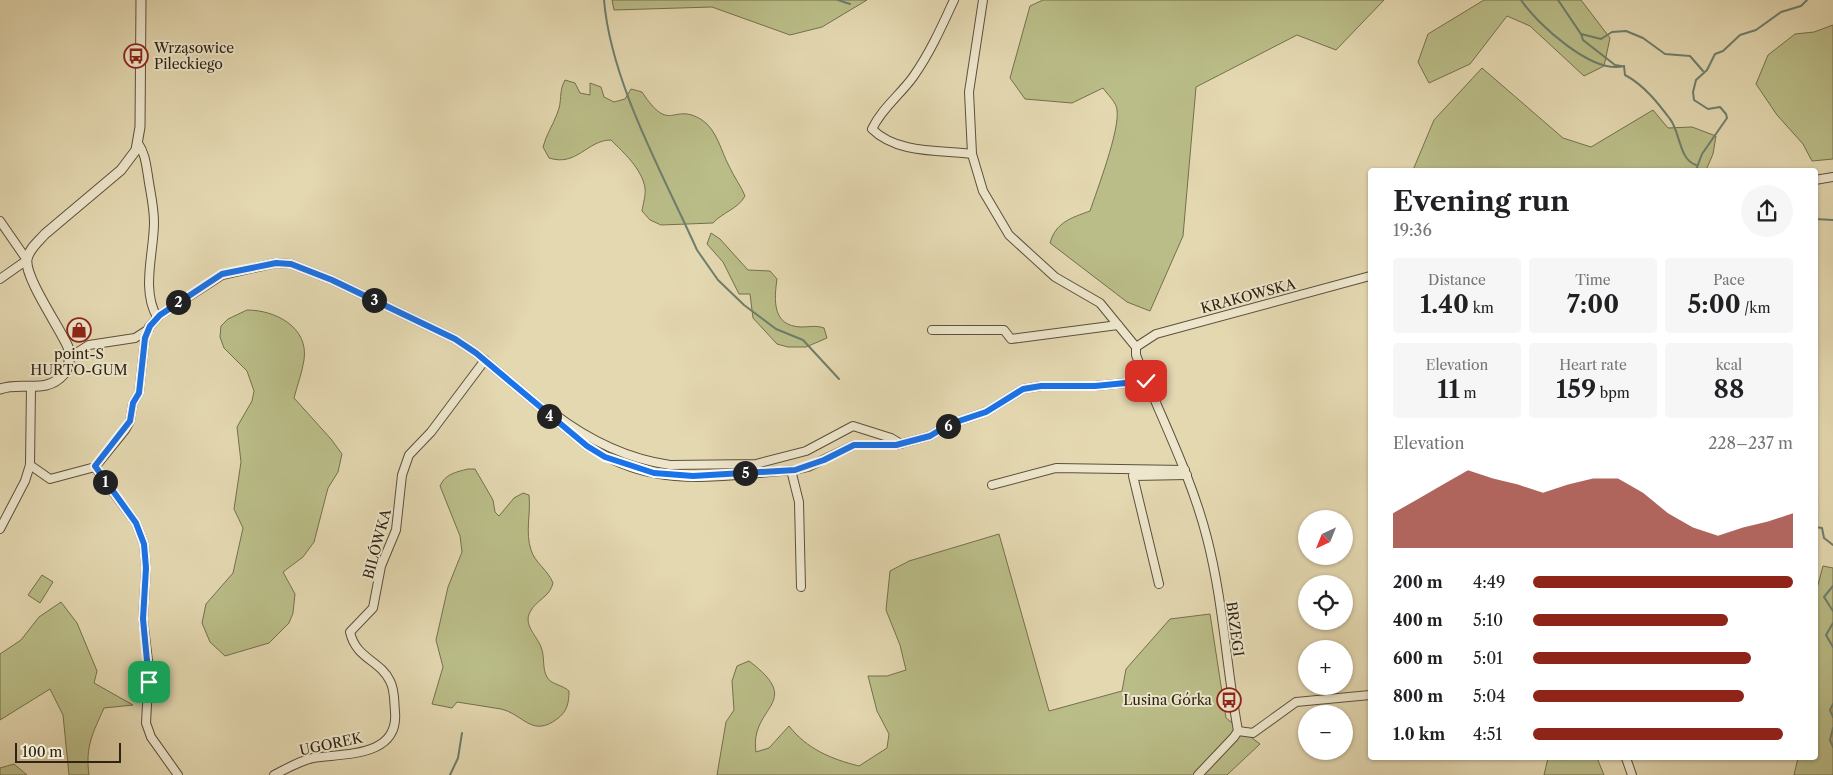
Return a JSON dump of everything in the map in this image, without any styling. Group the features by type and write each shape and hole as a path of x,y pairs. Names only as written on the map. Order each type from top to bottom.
{"street":[{"path":"0,279 27,260 34,245 45,234 121,170 134,154 138,143 140,127 141,0"},
{"path":"954,0 926,57 912,78 888,105 872,129 884,140 905,147 972,154"},
{"path":"983,0 969,92 972,154 983,191 1009,235 1055,277 1100,303 1136,347"},
{"path":"138,143 144,151 152,201 154,234 150,277 152,309 157,317"},
{"path":"1818,180 1833,177"},
{"path":"0,221 27,260 30,275 66,342 70,357 67,369 55,382 45,386 10,386 0,389"},
{"path":"30,465 50,479 95,466 130,421 133,403 139,393 144,346 149,329 157,317 222,274 276,263 291,264 402,313 455,339 485,360 587,446 605,457 646,471 693,476 791,470 808,467 854,445 901,444 930,436 950,424 986,412 1023,389 1041,386 1095,386 1146,381"},
{"name":"KRAKOWSKA","path":"1136,347 1156,334 1368,277"},
{"path":"932,330 1004,330 1011,339 1118,325"},
{"path":"70,357 89,345 135,338 149,329"},
{"name":"BRZEGI","path":"1136,347 1136,355 1146,381 1186,472 1208,539 1222,616 1238,731"},
{"name":"BILÓWKA","path":"391,734 396,722 393,688 390,679 358,651 352,642 350,632 373,608 381,566 396,530 402,475 409,455 431,432 485,360"},
{"path":"0,529 25,481 30,465 31,387"},
{"path":"525,394 607,447 670,465 756,464 806,451 854,426 891,438 901,444"},
{"path":"95,466 136,523 143,539 146,568 143,619 149,669 146,723 151,737 178,775"},
{"path":"992,485 1056,468 1186,472"},
{"path":"791,470 799,502 801,587"},
{"path":"1159,584 1133,476 1186,472"},
{"path":"1198,775 1238,731 1253,733 1296,702 1368,695"},
{"name":"UGOREK","path":"274,775 311,758 364,752 383,742 391,734"},
{"path":"1627,760 1632,775"}],"green space":[{"path":"612,0 867,0 822,27 790,35 712,7 614,10"},
{"path":"1043,0 1384,0 1336,50 1297,35 1196,87 1183,236 1150,311 1127,302 1050,243 1060,225 1090,211 1112,145 1117,119 1117,107 1103,88 1072,103 1025,99 1010,78 1030,6"},
{"path":"1484,0 1581,0 1610,38 1604,66 1584,76 1530,26 1507,16 1470,64 1429,83 1418,62 1428,34"},
{"path":"1833,25 1833,159 1812,161 1803,144 1777,115 1756,84 1768,55 1795,34 1814,32"},
{"path":"1482,68 1563,138 1591,147 1653,110 1668,128 1692,127 1716,136 1713,154 1707,168 1414,168 1434,120"},
{"path":"565,80 575,83 580,93 590,95 590,83 601,87 604,97 614,102 625,99 631,89 642,92 659,112 666,115 692,115 702,120 715,135 745,196 738,204 713,223 661,225 650,220 642,211 645,188 640,174 632,162 611,140 595,144 567,159 549,158 543,147 559,109"},
{"path":"711,233 720,239 748,270 770,271 777,279 775,295 777,311 785,322 792,326 824,328 827,338 806,347 788,347 777,344 753,318 750,294 739,294 723,262 707,244"},
{"path":"247,310 268,313 279,317 296,330 304,348 304,360 294,398 342,454 338,472 328,488 314,542 303,557 283,572 295,594 293,613 289,623 269,643 225,656 210,642 202,623 206,604 233,573 243,528 234,509 241,462 237,427 252,401 254,391 247,371 224,348 220,337 221,326 228,319"},
{"path":"468,469 475,469 493,500 495,512 499,516 514,498 523,493 529,495 529,543 535,559 553,583 549,592 530,612 528,617 529,626 542,651 547,677 569,691 565,710 557,719 548,724 534,726 501,709 457,702 452,708 432,704 443,667 436,640 448,587 462,552 460,536 440,486 448,476"},
{"path":"999,534 1049,711 1122,691 1126,669 1170,619 1210,614 1226,718 1260,744 1227,775 717,775 726,722 734,710 732,681 737,666 749,661 765,675 773,687 774,696 756,736 756,752 769,748 789,726 804,741 820,752 859,766 887,748 889,734 877,711 868,676 887,676 906,670 900,645 886,610 890,571 909,561"},
{"path":"1823,566 1833,568 1833,775 1794,775 1798,760 1818,760 1818,585"},
{"path":"42,575 53,582 40,603 28,595"},
{"path":"61,602 77,623 97,671 94,683 133,705 104,708 93,733 89,748 89,775 69,775 63,715 50,689 0,720 0,654 21,640 39,617"},
{"path":"1548,760 1598,760 1604,775 1544,775"},
{"path":"14,764 27,775 0,775 0,768"}],"waterway":[{"path":"604,0 609,31 628,96 640,128 697,250 718,280 744,305 776,329 803,340 839,379"},
{"path":"838,0 850,4"},
{"path":"1521,0 1539,22 1552,34 1582,55 1597,63 1611,67 1624,66"},
{"path":"1558,0 1583,40 1615,65 1621,66"},
{"path":"1697,168 1702,154 1727,118 1720,107 1708,109 1694,100 1693,92 1696,80 1707,70 1715,54 1723,51 1740,35 1756,30 1781,12 1801,6 1807,0"},
{"path":"1581,34 1601,39 1612,32 1626,31 1643,38 1665,54 1690,56 1703,71"},
{"path":"1624,66 1625,75 1644,89 1670,119 1686,157 1696,165"},
{"path":"1818,219 1833,220"},
{"path":"1818,527 1822,528 1824,538 1833,545"},
{"path":"1833,586 1824,597 1833,611"},
{"path":"1833,623 1826,635 1833,647"},
{"path":"1833,704 1830,710 1833,717"},
{"path":"1833,728 1830,740 1833,747"},
{"path":"450,775 458,758 462,733"}],"place":[{"name":"Wrząsowice Pileckiego","path":"136,56"},
{"name":"point-S HURTO-GUM","path":"79,330"},
{"name":"Lusina Górka","path":"1229,700"}],"route":[{"path":"149,682 142,596 146,568 144,544 136,523 106,484 95,466 125,430 130,421 133,403 139,393 145,338 150,326 160,315 222,274 245,271 276,263 291,264 332,280 455,339 476,353 587,446 605,457 654,473 693,476 795,470 808,467 854,445 896,445 930,436 950,424 986,412 1023,389 1041,386 1095,386 1146,381"}]}
